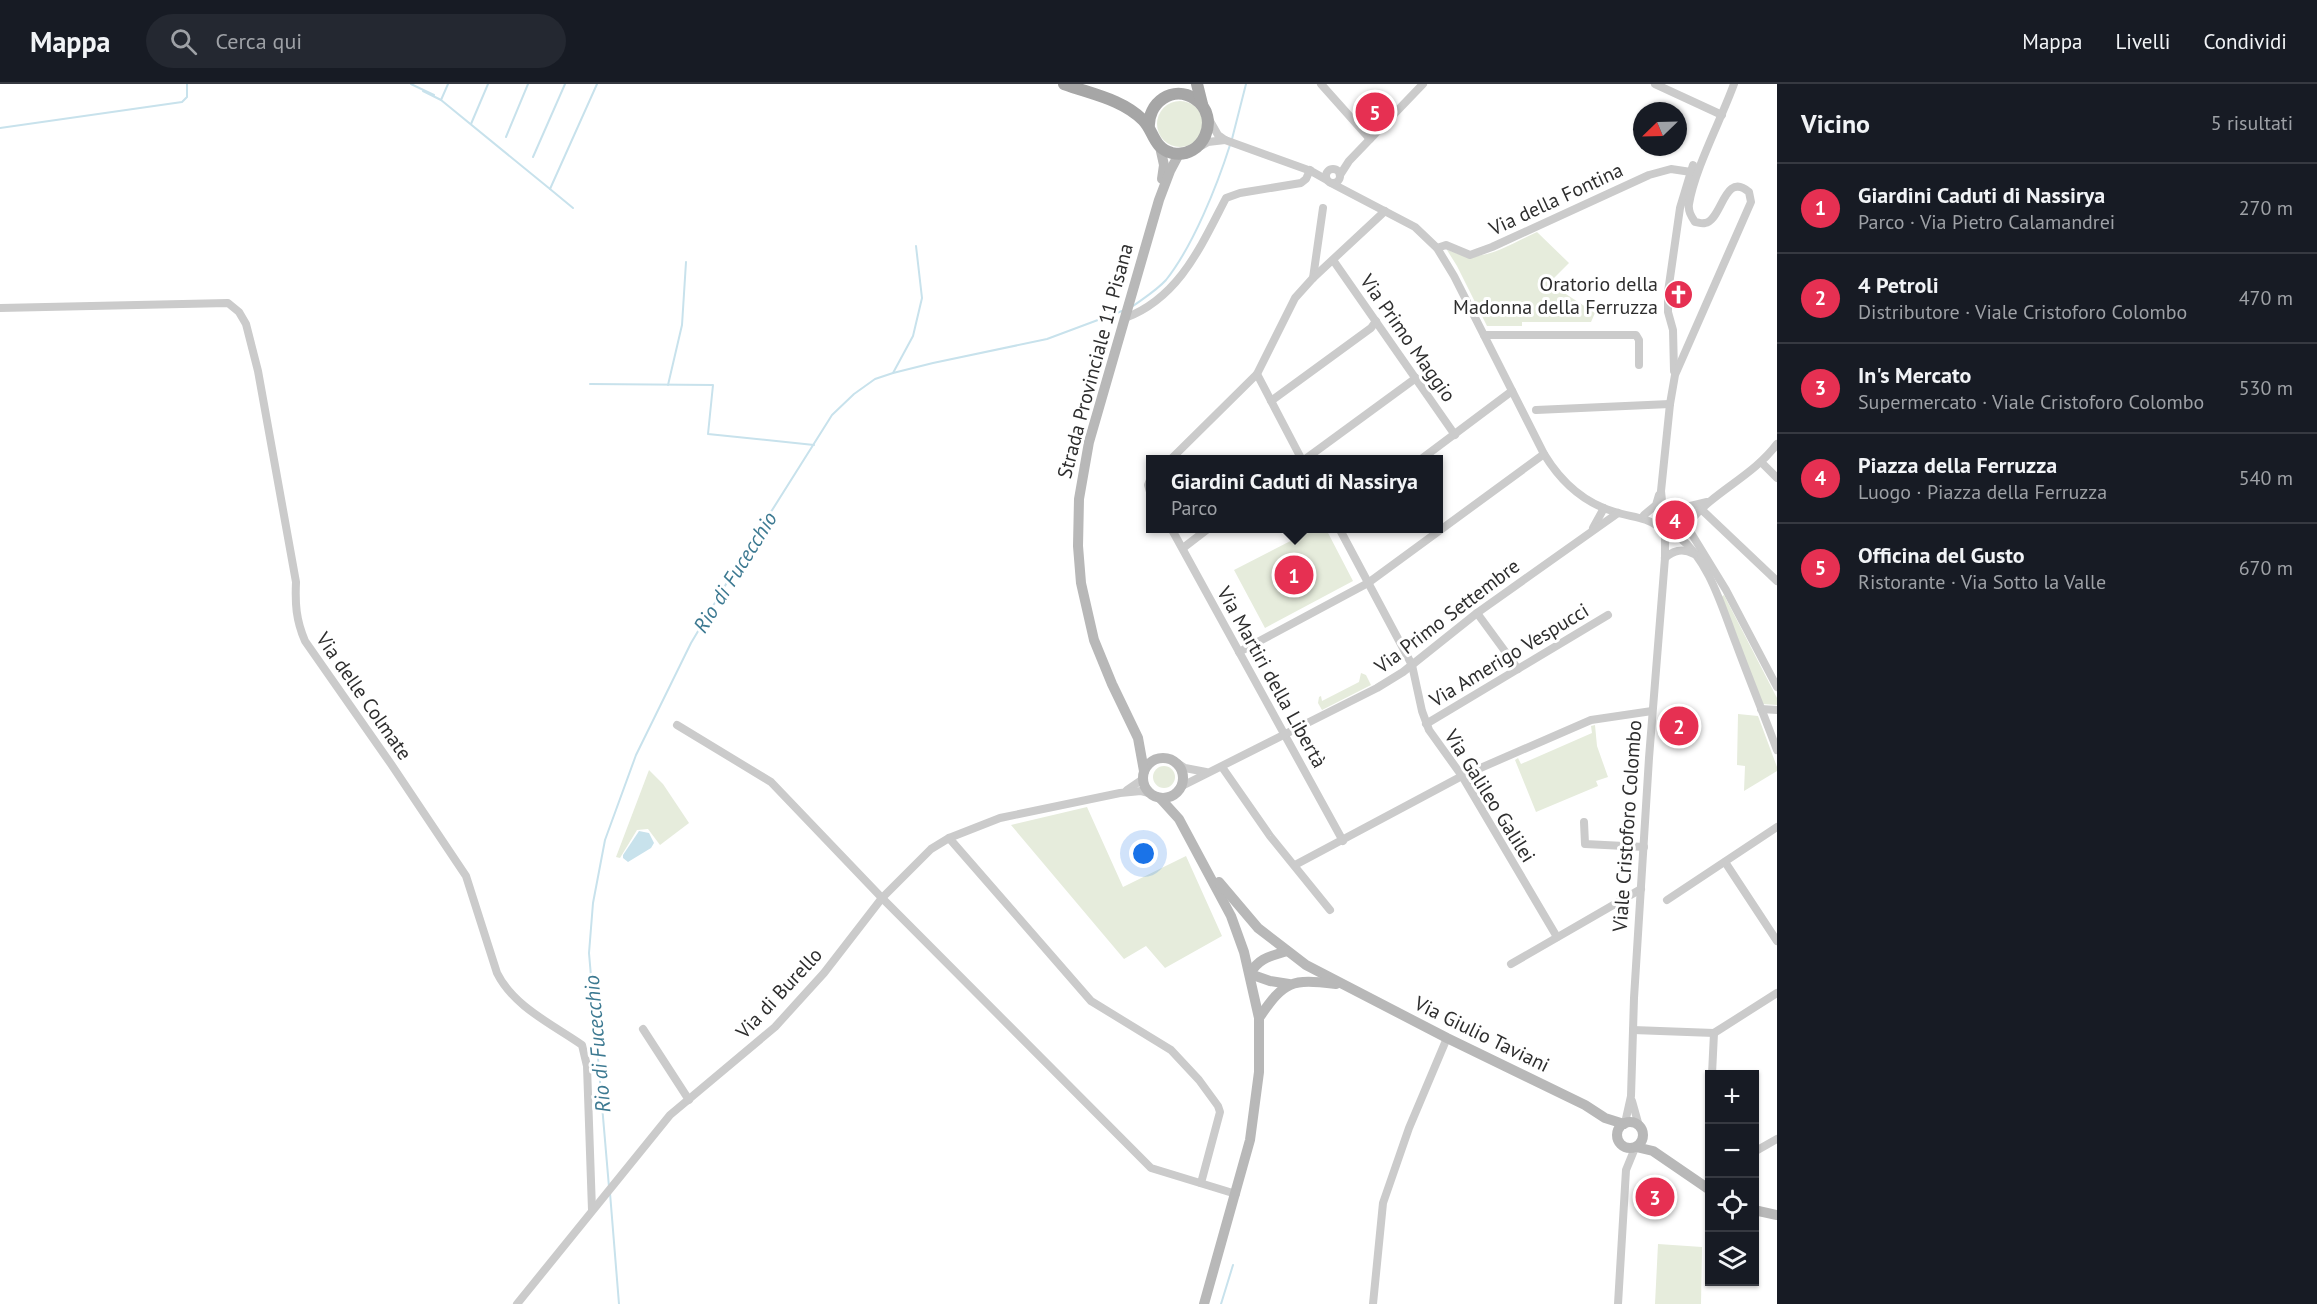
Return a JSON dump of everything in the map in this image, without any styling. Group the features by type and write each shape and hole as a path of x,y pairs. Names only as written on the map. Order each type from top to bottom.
{"main road":[{"path":"1126,106 1149,105 1173,94 1181,84"},
{"path":"1072,85 1126,106 1149,128 1153,139 1160,147 1179,154 1197,148 1207,134 1206,113 1197,84"},
{"path":"1173,94 1190,96 1206,113"},
{"path":"1149,128 1151,112 1161,100"},
{"name":"Strada Provinciale 11 Pisana","path":"1159,200 1164,165 1160,147"},
{"name":"Strada Provinciale 11 Pisana","path":"1149,793 1143,775 1138,738 1094,640 1081,583 1078,546 1079,499 1083,470 1131,296 1159,200 1179,154"},
{"name":"Strada Provinciale 11 Pisana","path":"1138,738 1161,758 1174,761"},
{"path":"1143,775 1150,762 1161,758"},
{"path":"1174,761 1182,771 1177,798 1179,819"},
{"path":"1160,798 1170,797 1180,788"},
{"path":"1149,793 1160,798 1179,819 1231,916 1250,974 1259,1018 1259,1072 1255,1113 1236,1194 1204,1304"},
{"name":"Via Giulio Taviani","path":"1203,861 1235,904 1258,928 1306,965 1447,1038 1585,1105 1605,1118 1624,1124"},
{"path":"1250,974 1255,964 1264,958 1287,951"},
{"name":"Via Giulio Taviani","path":"1250,974 1270,981 1289,984 1307,981 1342,985"},
{"path":"1259,1018 1273,998 1289,984"},
{"name":"Via Giulio Taviani","path":"1605,1118 1618,1139"},
{"path":"1624,1124 1634,1123 1653,1151"},
{"name":"Viale Cristoforo Colombo","path":"1618,1139 1618,1132 1624,1124"},
{"path":"1636,1147 1642,1141 1641,1131"},
{"path":"1618,1139 1624,1147 1653,1151 1705,1187"},
{"path":"1759,1211 1777,1215"}],"street":[{"path":"1321,84 1370,140"},
{"path":"1654,84 1722,115"},
{"path":"1662,531 1661,491 1674,375 1750,202 1749,192 1738,186 1726,194 1710,220 1705,223 1695,222 1689,213 1689,206 1701,168 1734,84"},
{"path":"1329,181 1337,182 1349,161 1418,86"},
{"path":"1206,113 1218,135 1225,140 1310,171 1352,192 1415,227 1437,248 1450,268 1544,454 1568,486 1604,508 1651,522 1662,531 1677,537 1694,554 1718,595 1777,750"},
{"path":"1197,148 1208,142 1225,140"},
{"path":"1329,181 1326,173 1349,161"},
{"name":"Via della Fontina","path":"1437,248 1446,244 1470,255 1649,175 1671,169 1692,168 1680,208 1668,292 1668,312 1673,330 1674,375"},
{"path":"1310,171 1332,169 1352,192"},
{"path":"1124,321 1148,308 1173,288 1184,274 1226,198 1240,193 1301,183 1310,171"},
{"path":"1313,278 1323,208"},
{"path":"1174,455 1257,374 1295,298 1313,278 1385,211"},
{"name":"Via Primo Maggio","path":"1333,260 1455,435"},
{"name":"Via delle Colmate","path":"0,308 228,303 239,312 246,324 258,371 296,582 294,608 304,641 391,764 466,876 496,974 504,988 514,999 582,1045 587,1066 592,1210"},
{"path":"1270,401 1371,328 1376,321"},
{"path":"1484,335 1636,335 1639,340 1639,365"},
{"path":"1257,374 1301,455"},
{"path":"1309,455 1416,378"},
{"path":"1426,455 1512,391"},
{"path":"1536,410 1670,404"},
{"path":"1677,537 1708,501 1761,462 1777,444"},
{"path":"1443,528 1544,454"},
{"path":"1761,462 1777,478"},
{"path":"1661,491 1672,506"},
{"path":"1644,515 1656,505 1661,491"},
{"path":"1628,515 1662,512 1672,506 1682,508 1708,501"},
{"name":"Via Primo Settembre","path":"1592,530 1604,508"},
{"path":"1682,508 1689,516 1689,525 1777,687"},
{"path":"1701,509 1777,581"},
{"name":"Via Primo Settembre","path":"1284,735 1378,687 1412,665 1477,613 1618,513"},
{"name":"Viale Cristoforo Colombo","path":"1641,1131 1633,1112 1631,1096 1633,1030 1652,711 1665,558 1662,531"},
{"name":"Via Martiri della Libertà","path":"1174,533 1343,841"},
{"path":"1182,548 1202,533"},
{"name":"Via Galileo Galilei","path":"1342,533 1412,665 1426,724 1462,776 1557,938"},
{"path":"1239,652 1368,583 1436,533"},
{"name":"Viale Cristoforo Colombo","path":"1665,558 1677,537"},
{"path":"1665,558 1676,550 1694,554"},
{"path":"1477,613 1518,669"},
{"name":"Via Amerigo Vespucci","path":"1426,724 1608,615"},
{"path":"1761,710 1777,710"},
{"path":"1295,866 1462,776 1591,720 1652,711"},
{"path":"677,724 771,782 882,898 1152,1168 1236,1194"},
{"path":"1180,788 1207,772 1222,767 1284,735"},
{"path":"1174,761 1195,771 1207,772"},
{"path":"1222,767 1270,836 1330,910"},
{"name":"Via di Burello","path":"1120,793 1137,785 1143,775"},
{"name":"Via di Burello","path":"517,1304 670,1115 769,1033 801,1000 882,898 931,849 949,838 1000,818 1120,793 1141,791 1149,793"},
{"path":"1584,822 1585,844 1644,847"},
{"path":"1666,900 1777,827"},
{"path":"949,838 1090,1001 1171,1050 1199,1080 1218,1106 1220,1112 1201,1184"},
{"path":"1725,862 1777,941"},
{"path":"1511,964 1641,889"},
{"path":"1633,1030 1714,1033 1777,993"},
{"path":"643,1029 689,1100"},
{"path":"1712,1070 1714,1033"},
{"path":"1373,1304 1383,1203 1409,1128 1447,1038"},
{"name":"Viale Cristoforo Colombo","path":"1624,1124 1631,1096"},
{"path":"1759,1150 1777,1139"},
{"path":"1618,1304 1626,1170 1636,1147"}],"green space":[{"path":"1180,101 1196,108 1203,124 1196,140 1180,147 1164,140 1157,124 1164,108"},
{"path":"1537,232 1569,263 1549,283 1595,313 1591,322 1522,322 1522,326 1487,326 1447,250 1461,255 1478,256 1504,248"},
{"path":"1306,533 1328,533 1353,581 1265,628 1234,570"},
{"path":"1724,595 1777,698 1777,705 1762,704 1721,597"},
{"path":"1361,673 1366,675 1371,685 1322,710 1318,703 1319,697 1321,696 1322,701 1359,682"},
{"path":"1738,714 1758,716 1777,767 1777,771 1744,791 1745,766 1737,765"},
{"path":"1595,725 1597,746 1608,777 1596,781 1598,786 1536,812 1515,760 1518,758 1521,764 1592,733 1591,726"},
{"path":"1164,766 1172,769 1175,777 1172,785 1164,788 1156,785 1153,777 1156,769"},
{"path":"649,770 663,784 689,823 660,845 648,829 637,830 620,858 616,857"},
{"path":"1087,807 1123,887 1186,856 1222,936 1165,968 1146,946 1124,959 1011,825"},
{"path":"1658,1244 1702,1247 1701,1304 1655,1304"}],"water":[{"path":"639,831 649,833 654,843 651,848 628,862 623,855"}],"waterway":[{"path":"0,128 182,102 187,97 187,84"},
{"path":"411,84 434,95"},
{"path":"441,100 448,84"},
{"path":"471,124 488,84"},
{"path":"506,137 528,84"},
{"path":"533,157 565,84"},
{"path":"423,91 441,100 550,189 597,84"},
{"name":"Rio di Fucecchio","path":"1232,139 1246,84"},
{"name":"Rio di Fucecchio","path":"1133,306 1155,291 1166,280 1186,250 1211,197 1230,145"},
{"path":"550,189 573,208"},
{"path":"893,373 913,336 922,298 916,246"},
{"path":"668,385 682,325 686,262"},
{"name":"Rio di Fucecchio","path":"609,1187 589,953 593,903 605,840 636,755 691,643 832,415 854,394 875,379 893,373 1047,339 1122,311"},
{"path":"590,384 713,385 708,434 814,445"},
{"name":"Rio di Fucecchio","path":"610,1193 619,1304"},
{"path":"1221,1304 1233,1265"}],"place":[{"name":"Officina del Gusto","path":"1375,112"},
{"name":"Oratorio della Madonna della Ferruzza","path":"1679,295"},
{"name":"Piazza della Ferruzza","path":"1675,520"},
{"name":"Giardini Caduti di Nassirya","path":"1294,575"},
{"name":"4 Petroli","path":"1679,726"},
{"name":"In's Mercato","path":"1655,1197"}]}
